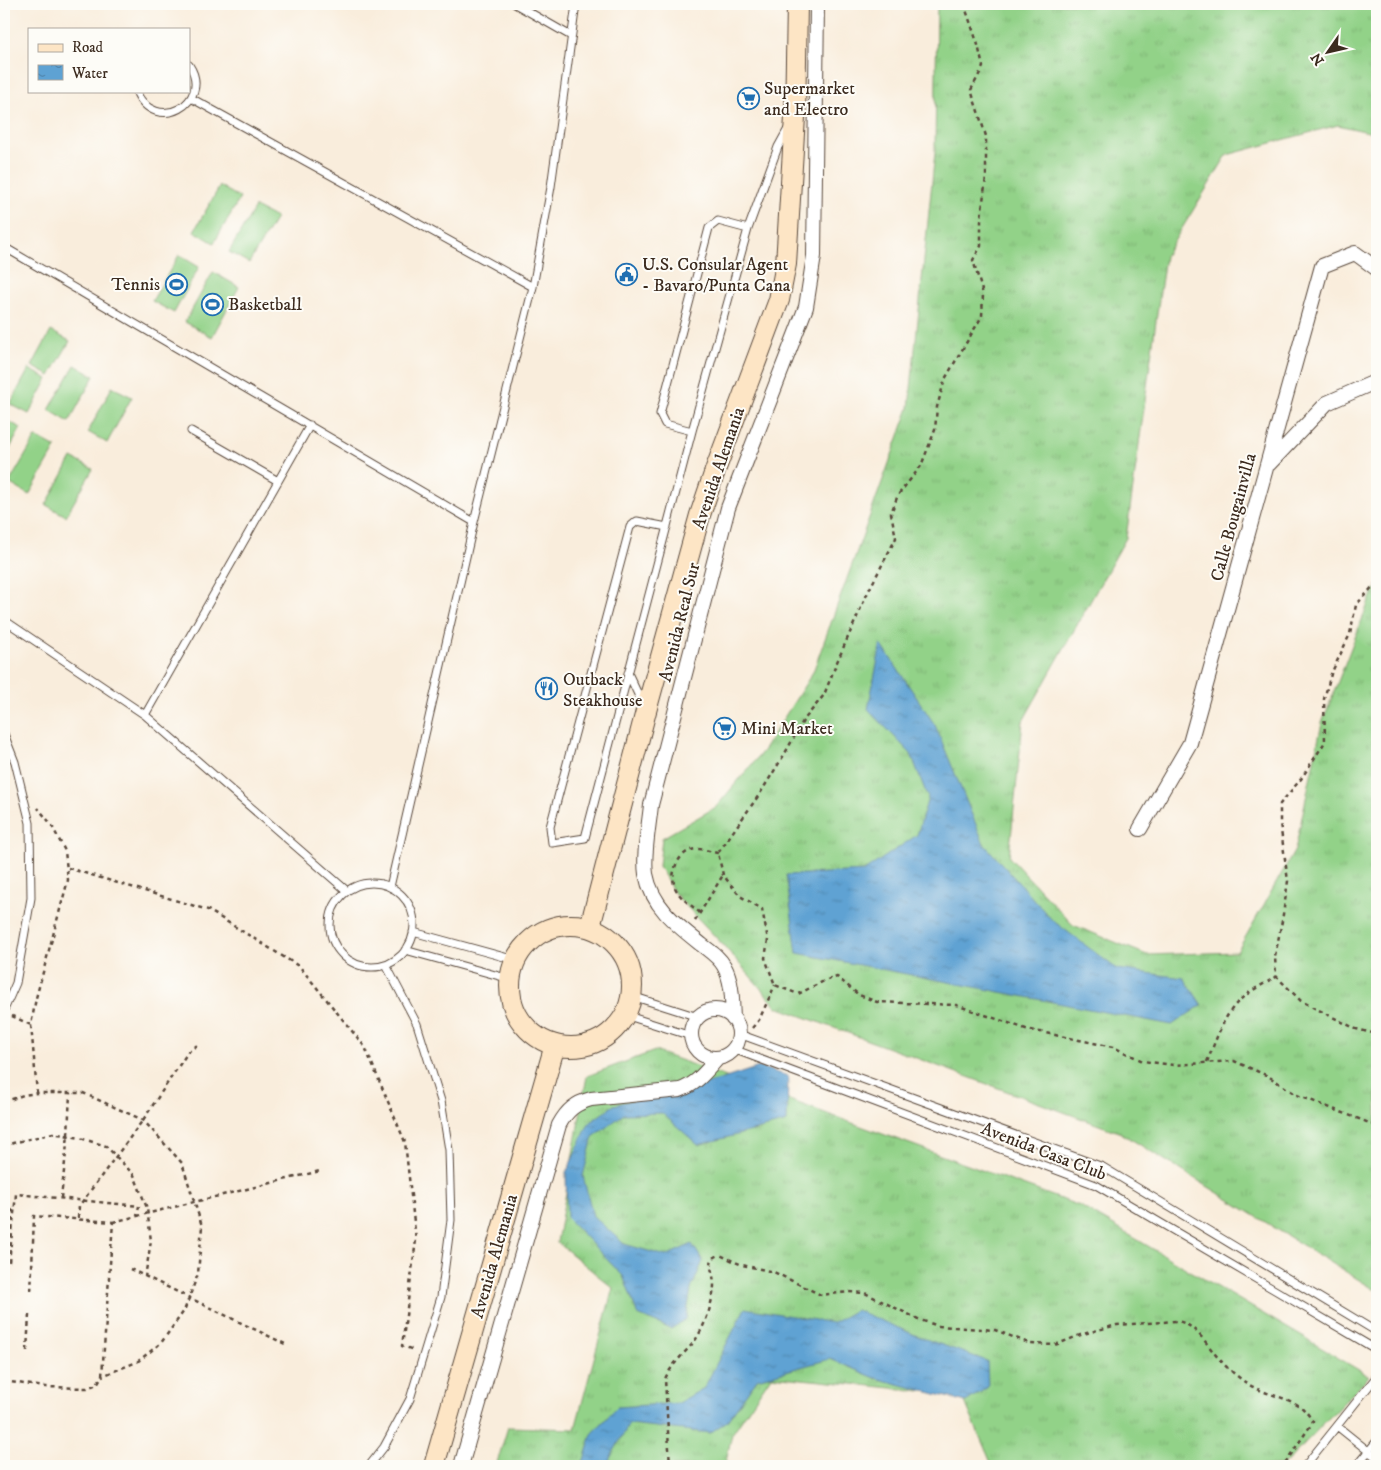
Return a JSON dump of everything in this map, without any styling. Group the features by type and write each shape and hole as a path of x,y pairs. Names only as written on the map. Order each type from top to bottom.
{"street":[{"name":"Avenida Alemania","path":"590,927 646,711 700,515 779,300 786,264 795,117 797,4"},
{"name":"Avenida Real Sur","path":"733,1019 731,990 725,968 718,958 664,913 653,895 646,874 646,843 651,805 728,508 806,307 814,256 817,4"},
{"name":"Calle Bougainvilla","path":"1140,829 1190,743 1322,266 1355,253 1377,268"},
{"path":"1266,467 1326,403 1377,381"},
{"path":"572,924 590,927 606,935 618,947 627,962 632,978 632,996 625,1015 616,1028 603,1038 588,1045 571,1047 555,1045 539,1038 526,1027 516,1013 511,997 513,970 525,945 538,934 554,926 572,924"},
{"path":"715,1010 731,990"},
{"path":"461,1466 559,1124 564,1115 576,1104 591,1099 680,1090 689,1087 718,1058 726,1055 733,1049 737,1042 737,1026 733,1019 722,1011 715,1010 706,1012 698,1017 692,1026 690,1036 699,1052 708,1057 718,1058"},
{"name":"Avenida Alemania","path":"434,1466 555,1045"},
{"path":"699,1052 702,1075"}],"lane":[{"path":"515,4 571,36"},
{"path":"390,887 474,522 533,287 551,187 576,4"},
{"path":"136,92 139,99 155,111 166,113 176,111 191,98 194,89 195,79 190,66"},
{"path":"191,98 533,287"},
{"path":"667,527 638,521 630,527 550,827 552,843 585,838 628,673 667,527 692,431 748,228 778,147 784,133 795,117"},
{"path":"692,431 665,424 660,414 709,228 718,222 748,228"},
{"path":"4,248 474,522"},
{"path":"145,715 310,426"},
{"path":"191,431 278,482"},
{"path":"4,620 145,715 347,891"},
{"path":"628,673 646,711"},
{"path":"4,734 15,762 30,823 31,898 16,983 4,1010"},
{"path":"375,884 390,887 401,895 409,906 413,919 413,932 405,950 397,959 374,967 362,966 351,962 342,954 330,933 330,921 333,910 339,899 347,891 361,885 375,884"},
{"path":"413,932 513,970"},
{"path":"405,950 513,970"},
{"path":"369,1466 384,1447 410,1399 442,1297 451,1220 449,1150 441,1101 417,1024 386,964"},
{"path":"632,996 698,1017"},
{"path":"625,1015 690,1036"},
{"name":"Avenida Casa Club","path":"738,1034 1103,1167 1377,1332"},
{"name":"Avenida Casa Club","path":"733,1049 1096,1185 1377,1350"},
{"path":"1305,1466 1377,1376"},
{"path":"1337,1426 1377,1458"},
{"path":"1356,1466 1377,1441"}],"path":[{"path":"738,1034 752,1029 760,1020 774,985 765,958 768,940 762,909 740,896 723,875 718,854 765,785 803,721 824,695 868,592 896,538 891,513 898,495 922,466 935,430 937,407 945,379 982,316 983,294 973,260 981,246 981,218 986,177 986,136 971,90 983,67 978,45 964,4"},
{"path":"1377,582 1356,605 1350,634 1331,674 1324,699 1325,742 1300,779 1280,804 1280,823 1288,882 1275,956 1276,976 1302,1001 1356,1029 1377,1034"},
{"path":"24,801 41,810 51,824 65,851 68,868 68,880 36,998 31,1025 37,1093"},
{"path":"700,913 677,891 673,882 676,863 684,854 697,849 718,854"},
{"path":"68,868 208,910 300,967 366,1047 404,1142 416,1240 402,1346 424,1352"},
{"path":"688,934 723,875"},
{"path":"1208,1062 1222,1025 1230,1011 1244,996 1276,976"},
{"path":"774,985 798,994 824,981 837,977 859,995 877,1002 956,1004 1026,1029 1113,1047 1143,1061 1173,1065 1234,1060 1268,1076 1297,1094 1377,1126"},
{"path":"11,1015 31,1025"},
{"path":"78,1219 79,1206 143,1120 188,1052 200,1043"},
{"path":"4,1102 23,1095 37,1093 83,1093 143,1120 182,1163 202,1226 198,1274 189,1298 184,1311 161,1343 137,1362 102,1376"},
{"path":"61,1198 68,1136 70,1093"},
{"path":"4,1148 13,1143 53,1133 80,1138 106,1146 134,1175 148,1213 151,1240 144,1276"},
{"path":"31,1294 34,1216 113,1222 320,1171"},
{"path":"9,1262 16,1194 139,1206 137,1216"},
{"path":"4,1205 14,1212"},
{"path":"4,1381 44,1387 87,1388 98,1384 102,1376 113,1222"},
{"path":"4,1245 10,1244"},
{"path":"670,1466 667,1438 666,1379 667,1375 695,1340 710,1310 714,1282 710,1264 714,1256 720,1255 742,1265 774,1272 821,1294 865,1293 920,1320 939,1326 995,1330 1031,1344 1055,1345 1083,1334 1117,1325 1184,1322 1197,1332 1222,1362 1247,1383 1258,1390 1294,1402 1303,1408 1313,1422 1283,1466"},
{"path":"130,1269 287,1345"},
{"path":"27,1351 29,1315"}],"green space":[{"path":"937,4 1377,4 1377,134 1338,125 1227,155 1165,256 1126,538 1023,721 1009,857 1073,925 1147,955 1237,952 1295,850 1322,723 1373,591 1377,588 1377,1291 1121,1133 777,1007 724,946 675,894 659,866 662,838 716,807 763,751 813,672 909,408 935,152"},
{"path":"220,186 240,198 214,243 194,231"},
{"path":"255,207 276,218 249,263 229,252"},
{"name":"Tennis","path":"179,255 199,267 174,313 152,301"},
{"name":"Basketball","path":"213,272 239,287 212,337 185,322"},
{"path":"51,331 70,341 50,376 32,366"},
{"path":"75,365 94,376 69,422 49,410"},
{"path":"29,369 48,379 29,414 10,404"},
{"path":"112,387 132,397 107,443 88,432"},
{"path":"4,419 21,428 4,459"},
{"path":"36,437 56,448 29,495 9,483"},
{"path":"72,458 93,469 66,516 46,505"},
{"path":"655,1051 1080,1206 1369,1376 1283,1466 992,1465 962,1395 771,1376 732,1434 725,1466 496,1466 508,1427 575,1429 613,1288 557,1242 587,1076"}],"water":[{"path":"881,644 935,725 984,844 1052,920 1117,969 1184,978 1202,1005 1172,1025 797,953 786,875 864,871 917,835 928,798 911,754 868,709"},
{"path":"759,1067 788,1076 787,1122 698,1145 662,1113 624,1114 593,1137 583,1176 593,1216 624,1244 666,1256 692,1244 703,1261 691,1289 686,1319 671,1329 638,1315 623,1276 567,1218 566,1173 589,1123 614,1105 658,1093 686,1091"},
{"path":"745,1308 833,1323 856,1310 920,1337 987,1361 988,1387 966,1402 875,1378 830,1359 757,1379 727,1421 710,1433 629,1424 608,1462 608,1466 582,1466 592,1434 617,1407 678,1403 704,1388"}],"place":[{"name":"Supermarket and Electro","path":"748,98"},
{"name":"U.S. Consular Agent - Bavaro/Punta Cana","path":"626,274"},
{"name":"Tennis","path":"176,284"},
{"name":"Basketball","path":"212,304"},
{"name":"Outback Steakhouse","path":"547,689"},
{"name":"Mini Market","path":"725,728"}]}
